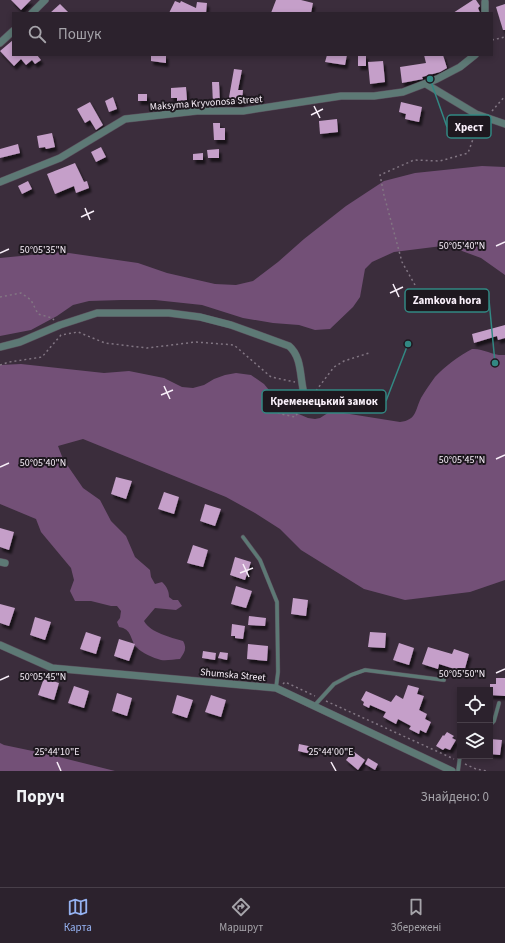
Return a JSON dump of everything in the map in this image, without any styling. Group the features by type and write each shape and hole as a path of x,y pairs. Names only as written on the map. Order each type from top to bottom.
{"street":[{"path":"33,12 45,0"},
{"path":"485,2 485,12"},
{"path":"0,43 12,32"},
{"name":"Maksyma Kryvonosa Street","path":"0,182 60,158 125,119 197,111 243,110 340,96 388,95 426,84 451,72 474,56"},
{"path":"426,84 476,114 505,124"},
{"path":"0,347 20,342 97,313 169,313 231,325 289,346 298,358 303,386"},
{"name":"Shumska Street","path":"0,645 52,668 276,688 452,771"}],"lane":[{"path":"243,537 260,560 277,602 278,672 276,688"},
{"path":"314,706 334,684 351,675 365,670 444,680"},
{"path":"492,723 494,721 499,703"},
{"path":"458,771 460,759"}],"path":[{"path":"493,40 505,37"},
{"path":"415,286 402,262 380,175 414,160 440,161 468,153 477,128"},
{"path":"0,297 21,293 31,300 38,314 52,318 60,326"},
{"path":"0,365 8,362 42,358 61,335 78,332 105,343 147,348 196,342 234,345 271,377 303,386 307,394 310,395"},
{"path":"273,410 281,414 295,417 310,395 318,390 330,372 339,364 369,353"},
{"path":"276,688 285,682 459,762 476,769 487,771"}],"shaded area":[{"path":"482,166 505,167 505,275 481,258 454,248 442,246 394,252 372,262 365,269 360,297 353,307 330,329 315,330 299,325 273,323 243,318 202,305 155,300 121,300 89,301 73,305 57,316 31,330 0,336 0,258 62,252 138,263 167,273 215,284 236,285 253,281 346,206 384,181 415,173"},
{"path":"472,349 505,355 505,580 470,592 405,600 364,589 301,550 280,529 226,497 83,439 58,446 63,459 83,488 100,500 111,521 126,536 135,557 150,570 151,577 155,584 162,582 169,593 169,597 173,600 178,600 182,606 176,610 155,608 144,621 156,632 183,641 184,643 185,650 180,659 161,660 138,649 129,632 119,627 117,622 120,618 121,611 117,606 91,601 75,601 70,591 74,580 71,568 41,532 36,519 0,504 0,365 21,364 104,373 129,371 164,378 182,387 193,388 204,385 225,375 236,373 251,375 264,384 283,407 308,418 320,418 331,411 400,422 406,421 413,417 419,402 435,377 452,362"},
{"path":"0,743 4,745 115,771 0,771"}],"building":[{"path":"11,0 31,0 21,10"},
{"path":"276,0 301,0 313,3 311,12 271,12"},
{"path":"473,0 476,0 480,6 478,8 480,12 455,12"},
{"path":"175,1 180,3 181,1 196,8 197,2 207,3 206,12 170,12"},
{"path":"60,4 68,12 51,12"},
{"path":"505,4 505,30 503,30 496,7"},
{"path":"12,41 12,56 38,56 41,60 35,64 32,60 26,65 21,59 14,66 0,51"},
{"path":"151,56 166,56 166,63 151,61"},
{"path":"327,56 347,56 345,65 325,62"},
{"path":"358,56 366,56 366,66 358,66"},
{"path":"424,56 443,56 447,68 440,72 422,77 423,79 402,83 400,67 426,63"},
{"path":"383,61 385,82 370,84 368,62"},
{"path":"234,69 242,70 238,90 243,90 242,103 228,103"},
{"path":"212,82 219,82 220,104 213,104"},
{"path":"186,87 187,100 177,101 177,98 171,98 171,88"},
{"path":"138,94 147,94 147,101 138,101"},
{"path":"113,97 117,109 109,112 105,101"},
{"path":"90,102 103,125 96,130 90,120 85,123 77,109"},
{"path":"401,102 422,107 419,122 405,119 406,114 399,112"},
{"path":"337,119 338,132 320,134 319,121"},
{"path":"213,123 220,123 220,128 225,128 225,140 214,140"},
{"path":"52,133 55,147 46,149 45,147 39,148 37,136"},
{"path":"18,144 20,153 0,158 0,149"},
{"path":"101,147 106,157 96,162 91,152"},
{"path":"219,149 219,158 208,158 207,150"},
{"path":"203,153 203,160 193,160 193,154"},
{"path":"75,163 84,182 87,181 89,188 76,193 74,186 55,194 47,174"},
{"path":"28,181 32,189 22,194 18,186"},
{"path":"505,325 505,338 498,340 497,336 474,343 472,334"},
{"path":"116,477 132,481 126,499 111,494"},
{"path":"164,492 179,497 174,514 158,509"},
{"path":"205,504 221,509 215,526 200,521"},
{"path":"0,528 14,532 9,550 0,547"},
{"path":"193,545 208,550 203,567 187,563"},
{"path":"235,557 251,562 245,580 230,575"},
{"path":"236,586 252,591 246,608 231,604"},
{"path":"293,598 308,600 306,616 291,614"},
{"path":"0,604 15,608 9,626 0,623"},
{"path":"249,616 266,618 265,626 248,625"},
{"path":"35,617 51,622 45,640 30,635"},
{"path":"232,624 245,626 243,639 231,636"},
{"path":"86,632 101,637 96,654 80,649"},
{"path":"370,632 386,633 385,648 368,647"},
{"path":"119,639 135,644 129,661 114,656"},
{"path":"399,643 414,648 409,665 393,660"},
{"path":"248,644 268,646 267,661 247,659"},
{"path":"428,647 452,654 454,649 469,654 464,672 439,664 438,669 422,664"},
{"path":"203,651 216,653 215,660 202,658"},
{"path":"220,652 228,653 227,660 218,658"},
{"path":"44,678 59,683 54,700 38,695"},
{"path":"496,678 505,678 505,696 493,695 493,687 490,687 490,684 496,684"},
{"path":"408,685 419,688 417,694 424,696 419,710 427,714 425,719 431,722 426,733 420,730 419,734 409,729 411,726 398,719 396,724 383,717 386,712 370,705 369,708 363,705 364,702 361,700 366,691 391,702 396,695 403,699"},
{"path":"74,686 89,691 84,708 68,703"},
{"path":"117,693 132,698 127,716 112,711"},
{"path":"177,695 193,700 187,718 172,713"},
{"path":"211,695 226,700 221,717 205,712"},
{"path":"447,732 454,736 452,738 456,740 450,750 445,748 443,750 436,746 443,735 444,736"},
{"path":"493,739 502,740 500,755 493,754"},
{"path":"299,744 313,747 311,754 298,751"},
{"path":"353,751 365,760 358,770 346,760"},
{"path":"368,758 378,764 375,770 365,764"}],"place":[{"name":"Хрест","path":"430,79"},
{"name":"Кременецький замок","path":"408,344"},
{"name":"Zamkova hora","path":"495,363"}]}
